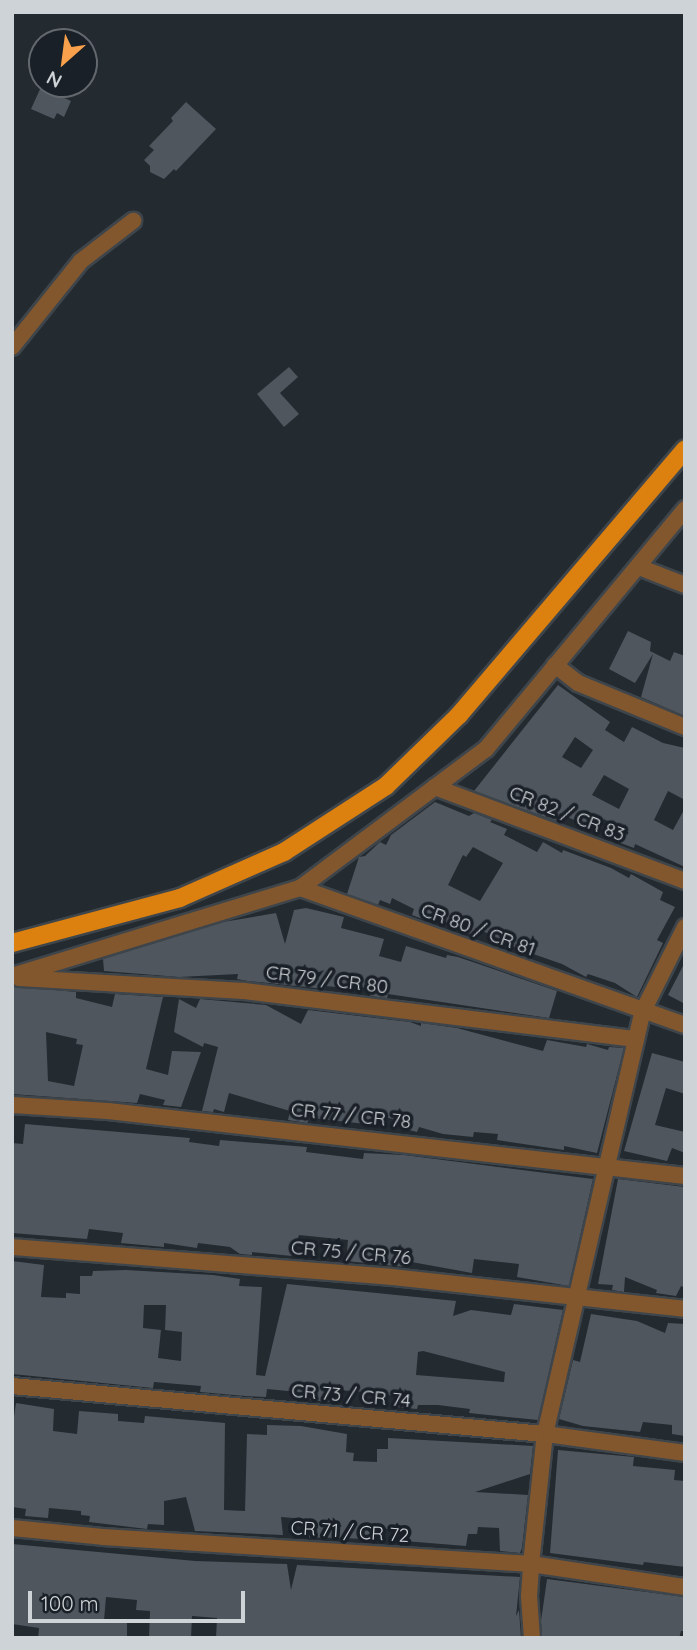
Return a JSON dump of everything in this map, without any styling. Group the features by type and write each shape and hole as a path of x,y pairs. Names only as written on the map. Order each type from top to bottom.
{"main road":[{"path":"12,943 180,898 284,852 386,786 459,715 685,449"}],"street":[{"path":"12,347 81,261 133,221"},
{"path":"12,976 300,888 486,749 685,509"},
{"path":"639,567 685,585"},
{"path":"555,665 578,683 685,727"},
{"name":"CR 82 / CR 83","path":"435,787 685,881"},
{"name":"CR 80 / CR 81","path":"300,888 685,1025"},
{"path":"533,1638 529,1596 545,1434 643,1011 685,927"},
{"path":"89,952 95,982"},
{"name":"CR 79 / CR 80","path":"12,976 244,990 636,1039"},
{"name":"CR 77 / CR 78","path":"12,1105 108,1111 607,1164 685,1176"},
{"name":"CR 75 / CR 76","path":"12,1247 392,1277 685,1309"},
{"name":"CR 73 / CR 74","path":"12,1386 545,1434 685,1453"},
{"name":"CR 71 / CR 72","path":"12,1528 103,1537 531,1564 685,1587"}],"building":[{"path":"36,98 65,98 71,101 64,117 57,113 54,119 31,109"},
{"path":"186,102 216,129 176,171 174,169 164,179 150,172 150,166 144,160 154,150 149,146 173,121 171,118"},
{"path":"289,367 298,377 280,393 299,414 284,427 257,394"},
{"path":"628,631 651,642 650,651 670,661 674,652 685,656 685,716 641,697 653,654 635,683 609,669"},
{"path":"558,685 610,722 605,730 624,742 632,727 663,743 685,748 685,800 668,791 654,820 673,830 685,808 685,867 635,844 634,848 618,842 624,830 604,819 598,832 560,813 556,821 474,791","holes":["575,737 593,750 581,768 562,757","604,775 629,789 619,809 592,795"]},
{"path":"435,802 469,816 474,813 492,820 490,822 507,829 504,835 537,852 543,842 562,853 563,850 611,868 629,878 631,874 663,892 660,900 675,907 657,940 663,943 637,997 615,983 588,974 586,977 562,964 496,941 498,938 476,928 472,935 433,916 428,921 412,915 414,909 392,898 390,904 380,900 378,905 347,894 359,857 365,856 380,842 386,845 391,835","holes":["473,847 503,863 480,901 448,885 463,855 466,857"]},
{"path":"306,908 344,917 341,928 384,939 379,956 401,962 406,946 446,958 447,955 458,957 557,991 549,1018 388,994 387,998 370,996 371,990 349,983 348,986 337,983 336,987 326,986 325,989 248,981 237,979 238,974 179,977 104,971 103,959 223,922 276,913 285,944 294,910"},
{"path":"685,962 685,1004 668,995"},
{"path":"12,986 76,992 76,998 112,1007 115,994 163,997 146,1069 168,1075 172,1051 201,1052 181,1107 163,1105 165,1100 140,1094 137,1103 12,1094","holes":["46,1032 77,1039 76,1044 83,1045 74,1086 48,1081"]},
{"path":"179,999 196,1008 200,999 266,1005 301,1024 308,1010 410,1022 421,1026 421,1023 457,1028 543,1051 547,1040 586,1047 587,1044 608,1050 609,1047 624,1048 597,1153 564,1146 564,1150 497,1140 498,1134 474,1132 473,1137 443,1134 419,1127 417,1132 405,1129 408,1124 379,1115 376,1125 310,1118 307,1123 288,1120 290,1111 229,1093 224,1112 214,1109 213,1112 202,1111 218,1047 204,1043 203,1047 174,1032"},
{"path":"652,1053 685,1062 685,1094 666,1088 655,1125 685,1132 685,1153 672,1148 667,1161 624,1151"},
{"path":"25,1124 190,1138 189,1142 219,1146 220,1140 307,1147 306,1152 363,1159 364,1153 404,1155 593,1179 569,1286 517,1277 519,1264 474,1259 472,1273 406,1261 406,1267 346,1261 348,1240 299,1235 292,1256 252,1252 252,1255 240,1254 230,1247 198,1243 197,1248 164,1243 164,1247 121,1243 123,1233 89,1229 87,1239 12,1233 12,1143 23,1144"},
{"path":"618,1179 685,1187 685,1288 681,1286 676,1296 656,1293 657,1290 625,1277 624,1292 612,1290 613,1285 598,1284"},
{"path":"12,1261 44,1265 41,1297 66,1298 66,1293 80,1294 80,1276 92,1276 93,1271 213,1275 240,1279 239,1286 262,1287 256,1375 265,1376 287,1284 456,1301 453,1316 471,1310 511,1315 514,1304 563,1310 538,1420 469,1413 470,1409 438,1405 418,1405 417,1409 395,1407 396,1396 355,1391 332,1390 331,1402 308,1400 309,1393 267,1389 266,1397 245,1396 200,1392 201,1386 154,1382 153,1388 12,1374","holes":["144,1305 166,1305 165,1330 182,1332 181,1361 158,1358 161,1330 143,1328","418,1352 505,1372 504,1382 416,1375"]},
{"path":"591,1314 637,1321 665,1333 668,1323 685,1324 685,1436 672,1434 672,1425 643,1422 640,1432 583,1426 559,1419 573,1360 580,1362"},
{"path":"16,1403 54,1409 53,1431 77,1434 79,1411 118,1414 118,1421 144,1423 145,1416 225,1423 224,1510 245,1511 247,1434 267,1435 267,1425 301,1426 347,1434 346,1452 354,1453 353,1461 377,1462 377,1449 388,1449 388,1438 533,1446 530,1474 475,1492 528,1495 522,1548 520,1553 500,1551 499,1528 478,1527 477,1534 468,1534 466,1546 404,1541 404,1531 371,1527 369,1539 304,1537 306,1519 281,1517 283,1535 195,1531 186,1497 164,1501 164,1525 148,1524 147,1529 89,1522 90,1516 81,1515 81,1511 49,1508 48,1518 25,1516 26,1509 12,1507 12,1430"},
{"path":"558,1450 634,1457 633,1466 675,1470 674,1480 685,1481 685,1567 644,1562 643,1565 550,1553"},
{"path":"12,1544 195,1561 287,1564 291,1590 297,1565 520,1577 516,1616 519,1610 521,1638 216,1638 217,1618 192,1616 191,1638 149,1638 150,1611 136,1610 137,1600 106,1597 104,1621 127,1623 127,1638 38,1638 39,1628 12,1624"},
{"path":"547,1579 685,1597 685,1631 681,1631 679,1638 542,1638 541,1621"}]}
